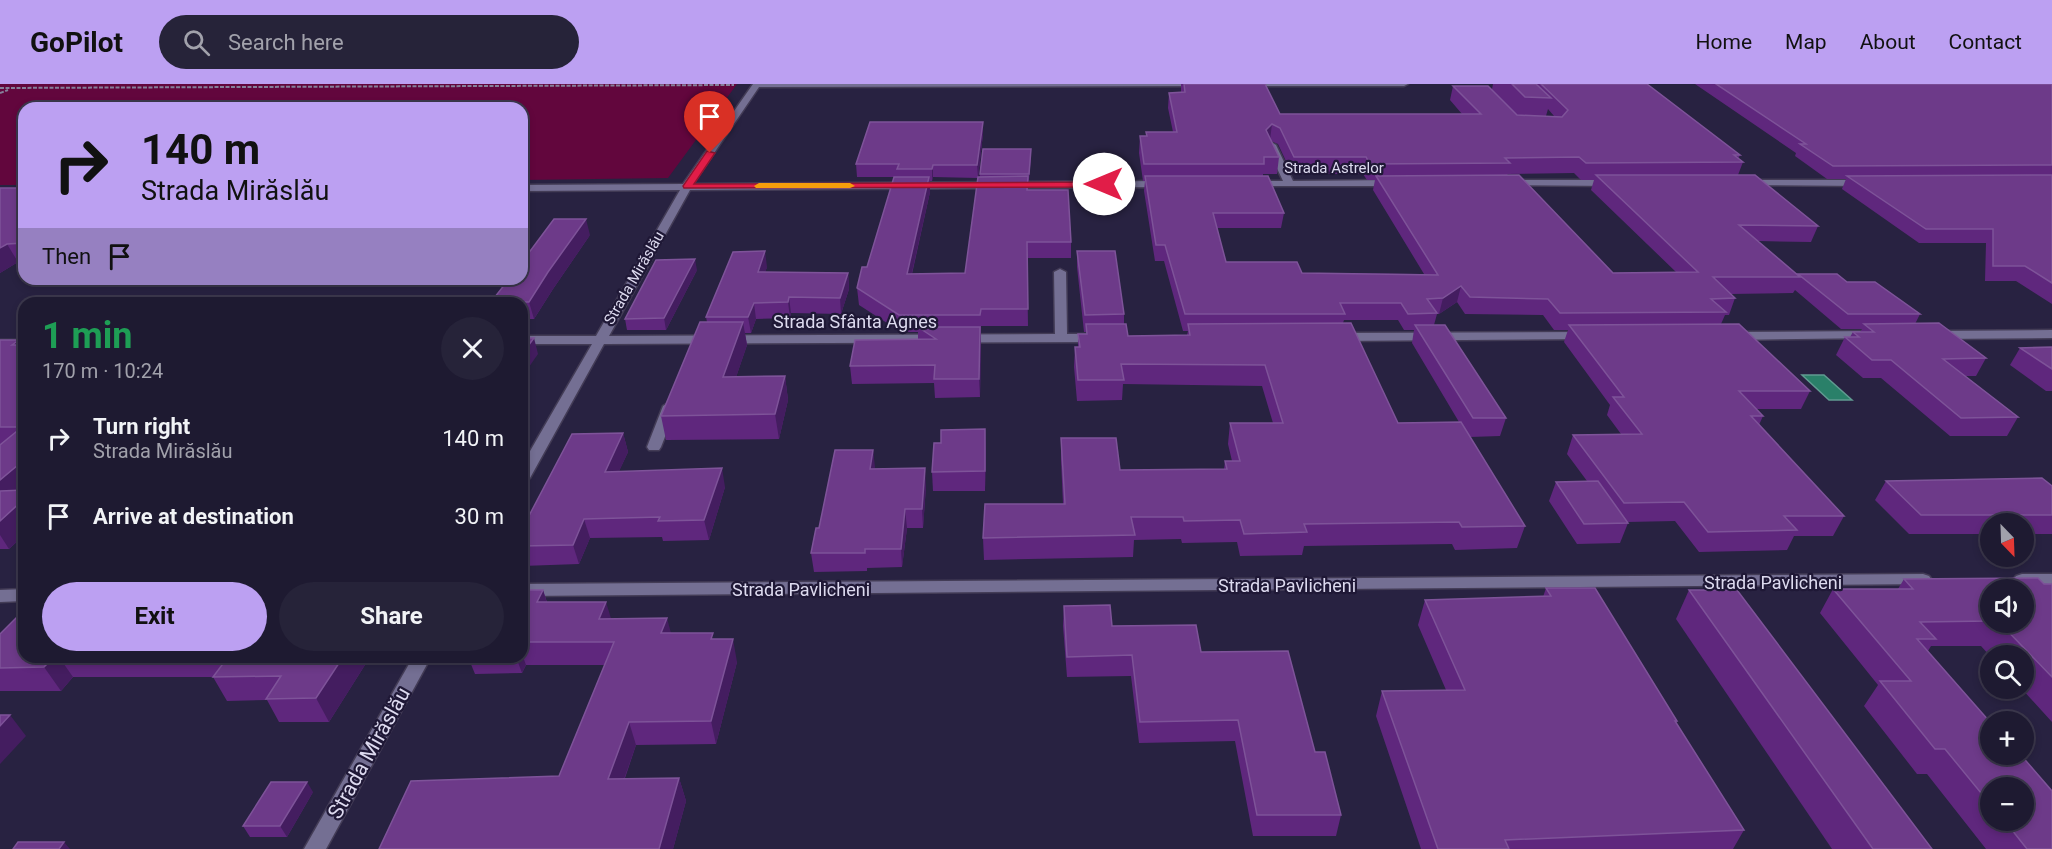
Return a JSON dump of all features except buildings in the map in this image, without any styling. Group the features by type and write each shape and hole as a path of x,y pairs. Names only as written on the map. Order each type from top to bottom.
{"street":[{"path":"757,84 1212,84"},
{"name":"Strada Mirăslău","path":"528,467 687,186 757,84"},
{"path":"1236,84 1404,84"},
{"path":"1271,145 1289,183"},
{"name":"Strada Astrelor","path":"1243,184 1408,183"},
{"path":"1491,183 1623,183"},
{"path":"1730,183 1873,183"},
{"path":"528,188 1173,184"},
{"path":"1060,272 1060,338"},
{"path":"1921,335 2052,334"},
{"path":"1718,336 1885,335"},
{"path":"1323,337 1598,336"},
{"name":"Strada Sfânta Agnes","path":"528,340 695,344 1108,338"},
{"path":"0,344 18,344"},
{"path":"654,447 676,392"},
{"name":"Strada Pavlicheni","path":"528,590 1945,580"},
{"path":"2034,580 2052,580"},
{"path":"0,596 18,595"},
{"name":"Strada Mirăslău","path":"315,849 419,663"}],"path":[{"path":"0,93 22,84"},
{"path":"0,88 757,84"}],"shaded area":[{"path":"0,84 737,84 668,178 528,180 528,102 18,102 18,185 0,185"},
{"path":"1802,375 1824,375 1852,400 1829,400"}],"slow traffic":[{"path":"759,186 850,186"}],"route":[{"path":"710,153 687,186 1104,184"}]}
